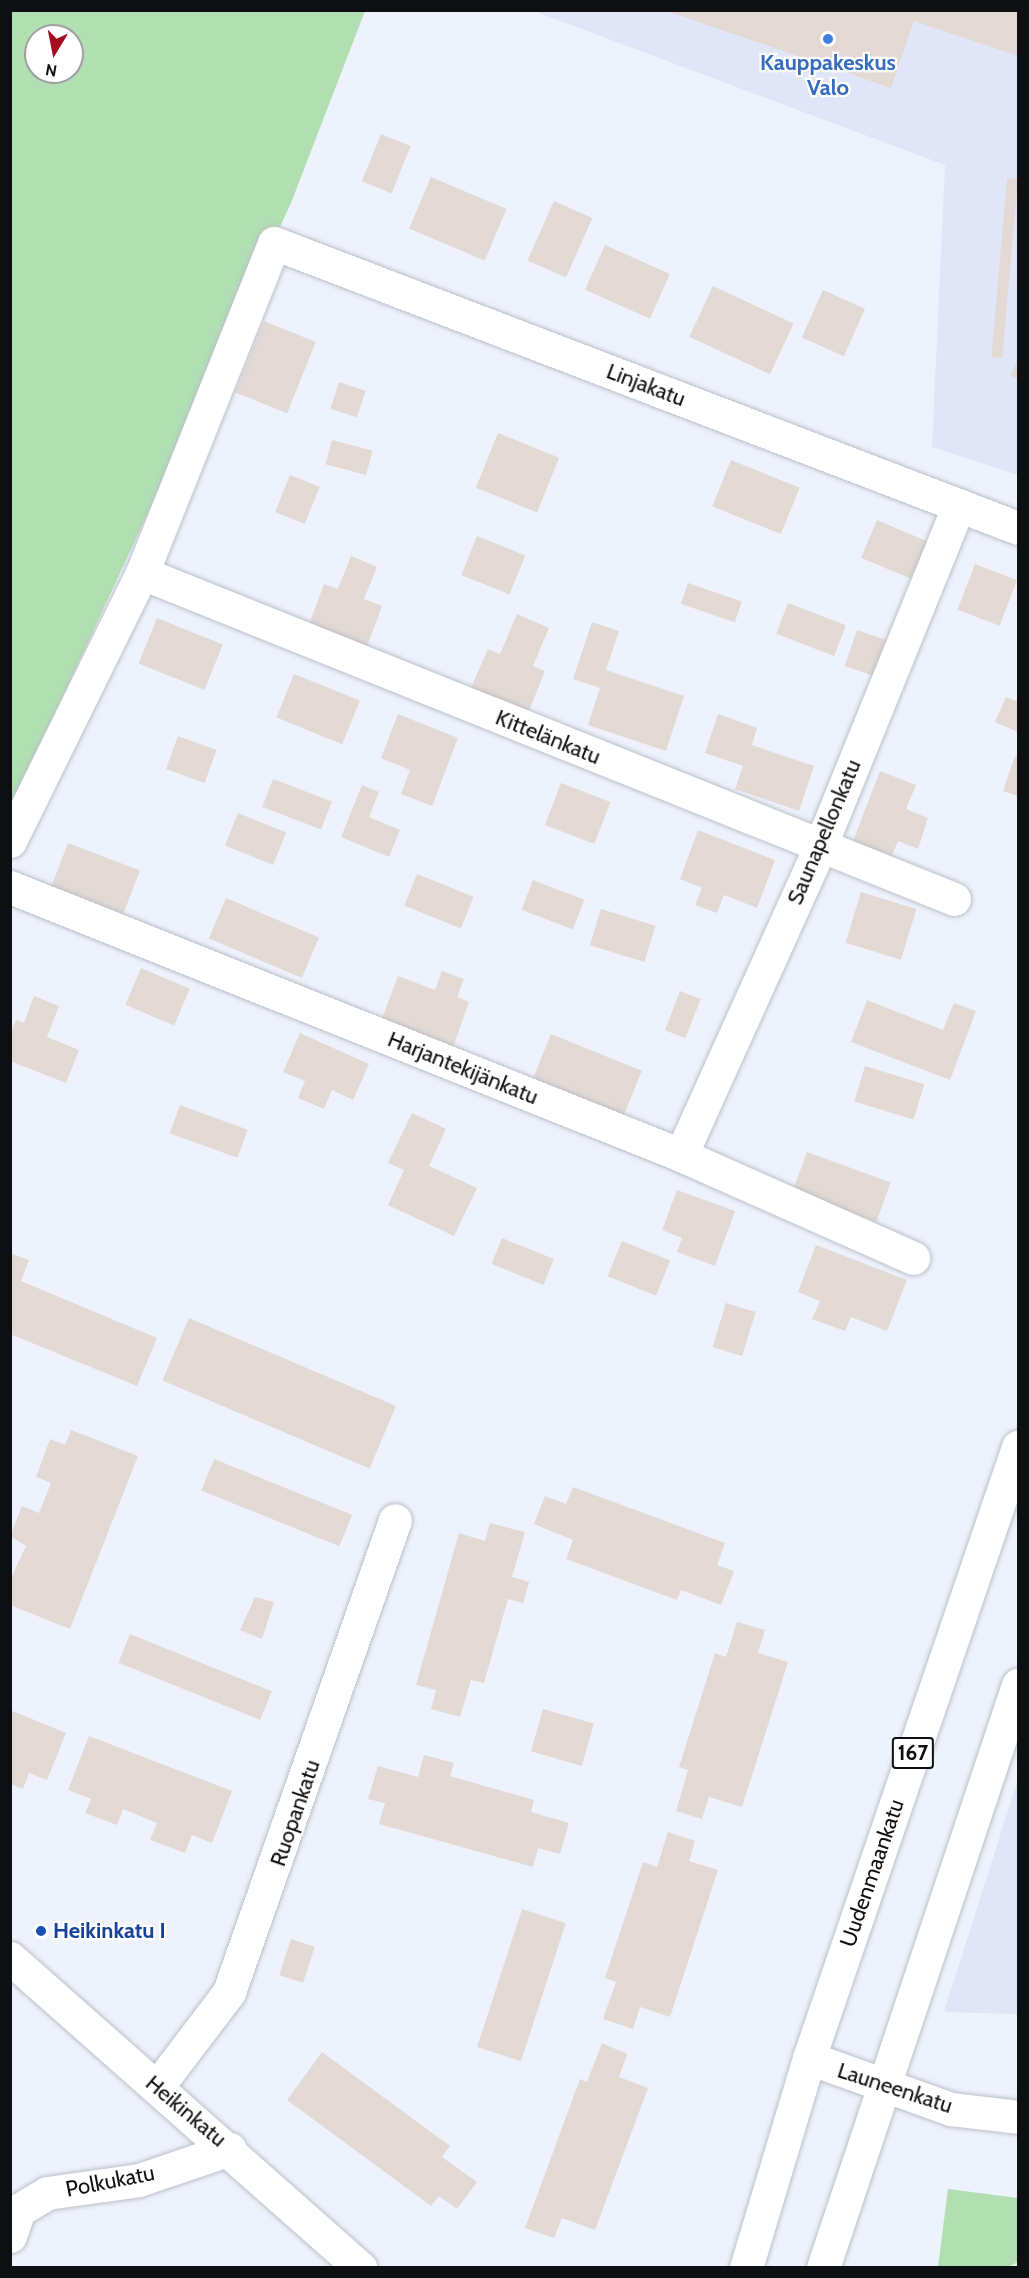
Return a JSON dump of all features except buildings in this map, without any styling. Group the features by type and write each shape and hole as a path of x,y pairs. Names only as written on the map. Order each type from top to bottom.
{"street":[{"name":"Linjakatu","path":"142,573 274,243 1018,528"},
{"name":"Saunapellonkatu","path":"681,1155 820,847 959,505"},
{"path":"10,841 142,573"},
{"name":"Kittelänkatu","path":"142,573 954,899"},
{"name":"Harjantekijänkatu","path":"10,887 681,1155 913,1258"},
{"name":"Uudenmaankatu","path":"746,2268 809,2058 1018,1447"},
{"name":"Ruopankatu","path":"157,2087 229,1992 395,1520"},
{"path":"823,2268 1018,1685"},
{"name":"Heikinkatu","path":"10,1958 230,2149 360,2268"},
{"name":"Launeenkatu","path":"809,2058 883,2088 951,2109 1018,2117"},
{"name":"Polkukatu","path":"10,2236 19,2210 47,2193 139,2180 230,2149"}],"shaded area":[{"path":"534,11 1018,11 1018,475 932,447 945,165"},
{"path":"1018,1779 1018,2014 944,2012"}],"green space":[{"path":"11,11 365,11 291,203 11,809"},
{"path":"948,2189 1018,2198 1018,2262 1008,2267 938,2267"}],"place":[{"name":"Kauppakeskus Valo","path":"828,39"},
{"name":"Heikinkatu I","path":"41,1931"}]}
